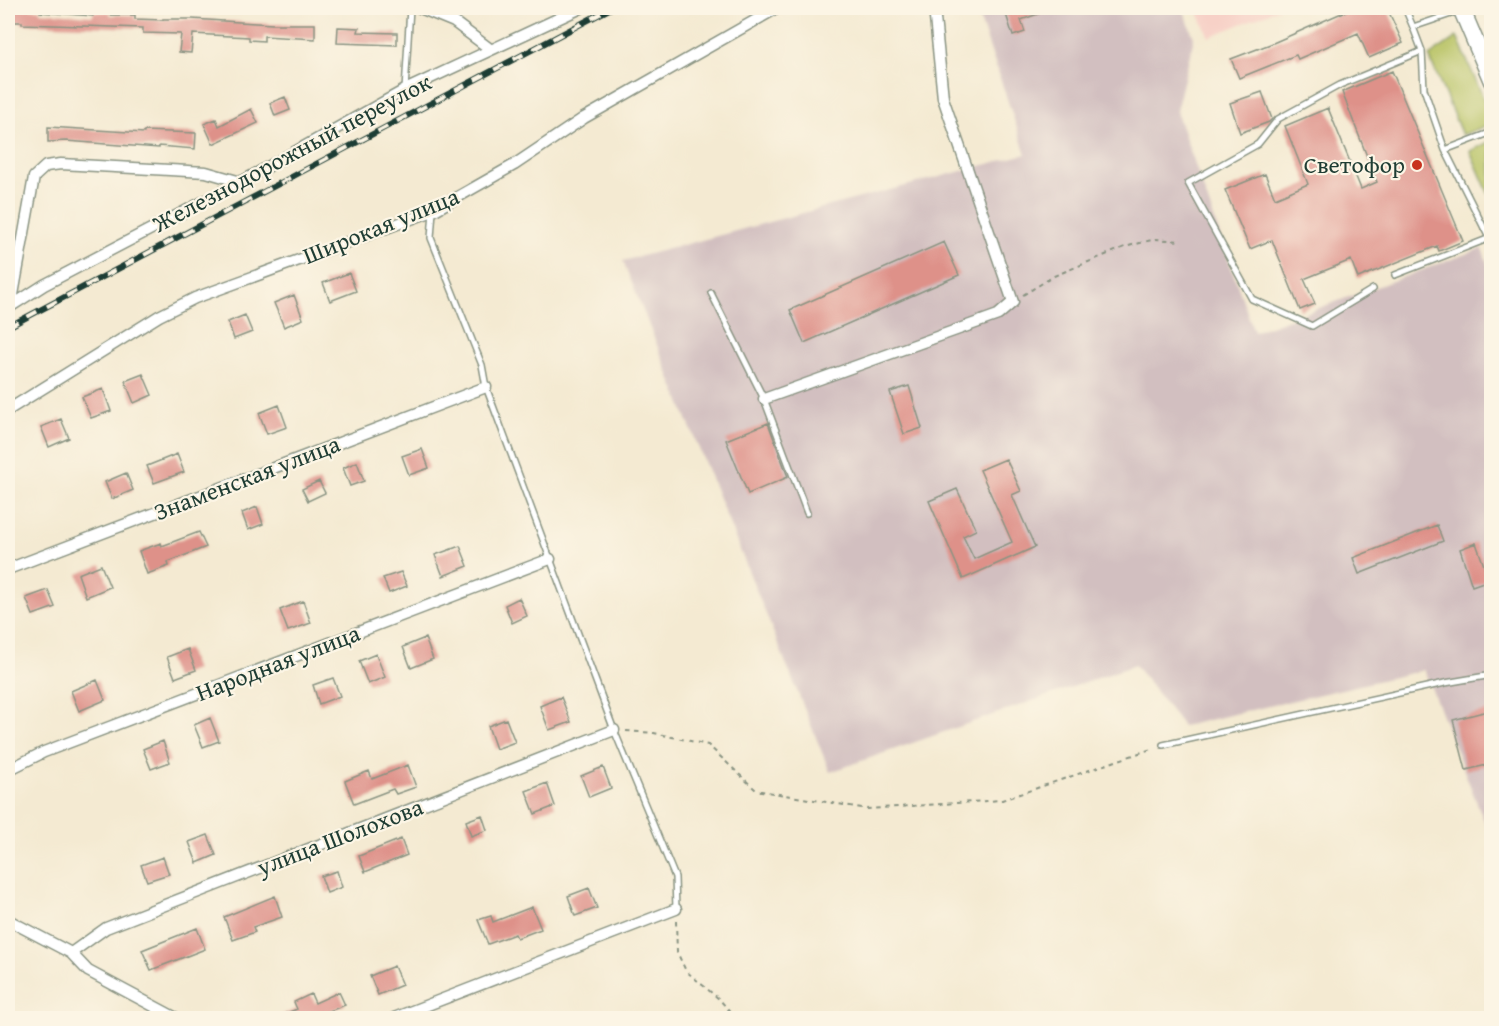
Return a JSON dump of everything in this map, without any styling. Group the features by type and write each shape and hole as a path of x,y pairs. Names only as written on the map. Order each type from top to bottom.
{"main road":[{"path":"1461,9 1491,81"}],"street":[{"path":"420,8 454,22 490,49"},
{"name":"Железнодорожный переулок","path":"9,307 44,285 241,182 405,90 581,8"},
{"name":"Широкая улица","path":"8,410 159,316 195,298 433,211 514,165 584,118 777,8"},
{"path":"764,399 998,315 1013,302 944,98 934,8"},
{"path":"9,307 34,177 46,166 61,164 206,172 241,182"},
{"name":"Знаменская улица","path":"8,569 486,387"},
{"name":"Народная улица","path":"8,770 44,752 550,559"},
{"name":"улица Шолохова","path":"71,953 106,928 614,730"},
{"path":"394,1018 676,909"},
{"path":"8,920 71,953 88,971 176,1018"}],"lane":[{"path":"405,90 410,8"},
{"path":"1395,275 1490,238 1445,150 1424,89 1422,51 1405,8"},
{"path":"1413,27 1461,9"},
{"path":"1373,289 1312,326 1252,299 1188,183 1258,144 1278,119 1340,85 1422,51"},
{"path":"1445,150 1491,132"},
{"path":"433,211 431,238 482,365 486,387 614,730 675,877 676,909"},
{"path":"711,293 764,399 807,513"},
{"path":"1162,745 1491,675"}],"path":[{"path":"1013,302 1054,276 1125,247 1155,239 1179,241"},
{"path":"614,730 654,733 708,746 756,790 867,809 1002,800 1162,745"},
{"path":"676,909 677,952 686,971 719,999 736,1018"}],"shaded area":[{"path":"976,8 1183,8 1194,38 1176,111 1254,332 1482,248 1491,273 1491,838 1424,670 1183,726 1135,665 830,772 623,261 1026,154"},
{"path":"1196,8 1280,8 1209,37"}],"green space":[{"path":"1457,37 1491,116 1491,124 1462,135 1429,56"},
{"path":"1491,141 1491,199 1470,151"}],"building":[{"path":"1004,8 1052,9 1021,20 1025,32 1013,36"},
{"path":"1353,8 1387,8 1403,43 1369,58 1358,33 1298,59 1296,55 1239,78 1231,59"},
{"path":"8,9 40,9 40,12 93,16 93,12 110,12 110,15 135,15 135,19 315,24 315,39 264,36 264,41 249,40 249,37 193,34 191,53 179,52 181,34 143,33 143,28 8,22"},
{"path":"338,27 359,28 358,32 397,33 397,45 337,43"},
{"path":"1392,71 1463,241 1439,251 1437,246 1358,278 1351,260 1304,279 1315,304 1300,310 1272,240 1250,249 1225,190 1265,174 1275,198 1308,184 1285,126 1328,108 1361,189 1377,182 1342,92"},
{"path":"1262,92 1272,119 1240,133 1230,103"},
{"path":"285,97 290,110 275,116 270,103"},
{"path":"251,109 258,123 213,144 204,124 216,119 219,126"},
{"path":"48,127 144,133 144,131 196,133 195,149 66,141 48,142"},
{"path":"944,242 959,275 804,343 790,310"},
{"path":"349,273 356,291 330,301 323,283"},
{"path":"294,295 303,319 284,327 274,303"},
{"path":"245,315 252,332 234,339 228,322"},
{"path":"143,374 152,395 134,403 125,381"},
{"path":"909,386 922,428 904,434 890,392"},
{"path":"103,389 111,411 91,418 82,397"},
{"path":"279,405 287,427 267,434 259,413"},
{"path":"61,419 69,438 49,447 41,427"},
{"path":"768,423 788,477 748,494 726,440"},
{"path":"422,449 429,468 409,475 402,456"},
{"path":"177,454 184,472 154,483 147,466"},
{"path":"1006,459 1021,491 1012,495 1035,547 963,579 929,501 957,489 976,530 963,536 974,559 1012,542 980,470"},
{"path":"357,462 364,481 350,486 343,468"},
{"path":"126,473 133,490 112,499 105,482"},
{"path":"319,481 325,493 308,501 302,489"},
{"path":"257,507 263,524 248,530 242,513"},
{"path":"1437,525 1443,541 1359,574 1353,558"},
{"path":"199,532 206,547 168,562 169,566 147,574 139,551 161,543 162,546"},
{"path":"1476,543 1489,580 1472,586 1460,549"},
{"path":"460,546 468,566 443,576 435,555"},
{"path":"101,565 110,587 86,597 78,574"},
{"path":"401,572 407,586 389,593 383,578"},
{"path":"48,590 55,607 33,615 26,598"},
{"path":"519,598 527,616 512,623 505,605"},
{"path":"303,601 311,623 288,631 280,610"},
{"path":"425,638 433,659 411,668 403,647"},
{"path":"188,649 196,670 175,678 167,657"},
{"path":"376,654 385,677 368,684 359,661"},
{"path":"333,678 340,696 319,704 313,685"},
{"path":"97,680 105,700 79,711 71,691"},
{"path":"561,697 571,722 549,730 540,706"},
{"path":"1491,710 1491,764 1466,770 1453,720"},
{"path":"210,718 219,741 203,747 194,725"},
{"path":"506,719 515,742 496,749 488,726"},
{"path":"163,741 170,762 151,769 143,749"},
{"path":"408,765 416,787 396,794 393,789 354,804 345,781 369,771 372,779"},
{"path":"603,767 611,788 589,797 581,776"},
{"path":"547,783 555,806 535,814 526,791"},
{"path":"482,815 487,830 471,836 466,821"},
{"path":"208,835 216,855 197,863 189,842"},
{"path":"401,839 407,855 365,872 359,856"},
{"path":"163,857 169,874 147,881 141,865"},
{"path":"337,871 342,887 327,893 321,876"},
{"path":"589,888 597,908 575,916 568,896"},
{"path":"275,896 282,917 253,927 255,932 233,940 224,917"},
{"path":"532,907 541,929 517,938 515,934 488,944 478,920 491,916 493,922"},
{"path":"197,928 205,949 151,970 142,950"},
{"path":"394,966 402,985 378,995 370,976"},
{"path":"339,992 345,1005 310,1018 274,1018 297,1009 294,1002 311,994 315,1003"}],"railway":[{"path":"8,327 611,8"}],"place":[{"name":"Светофор","path":"1417,165"}]}
